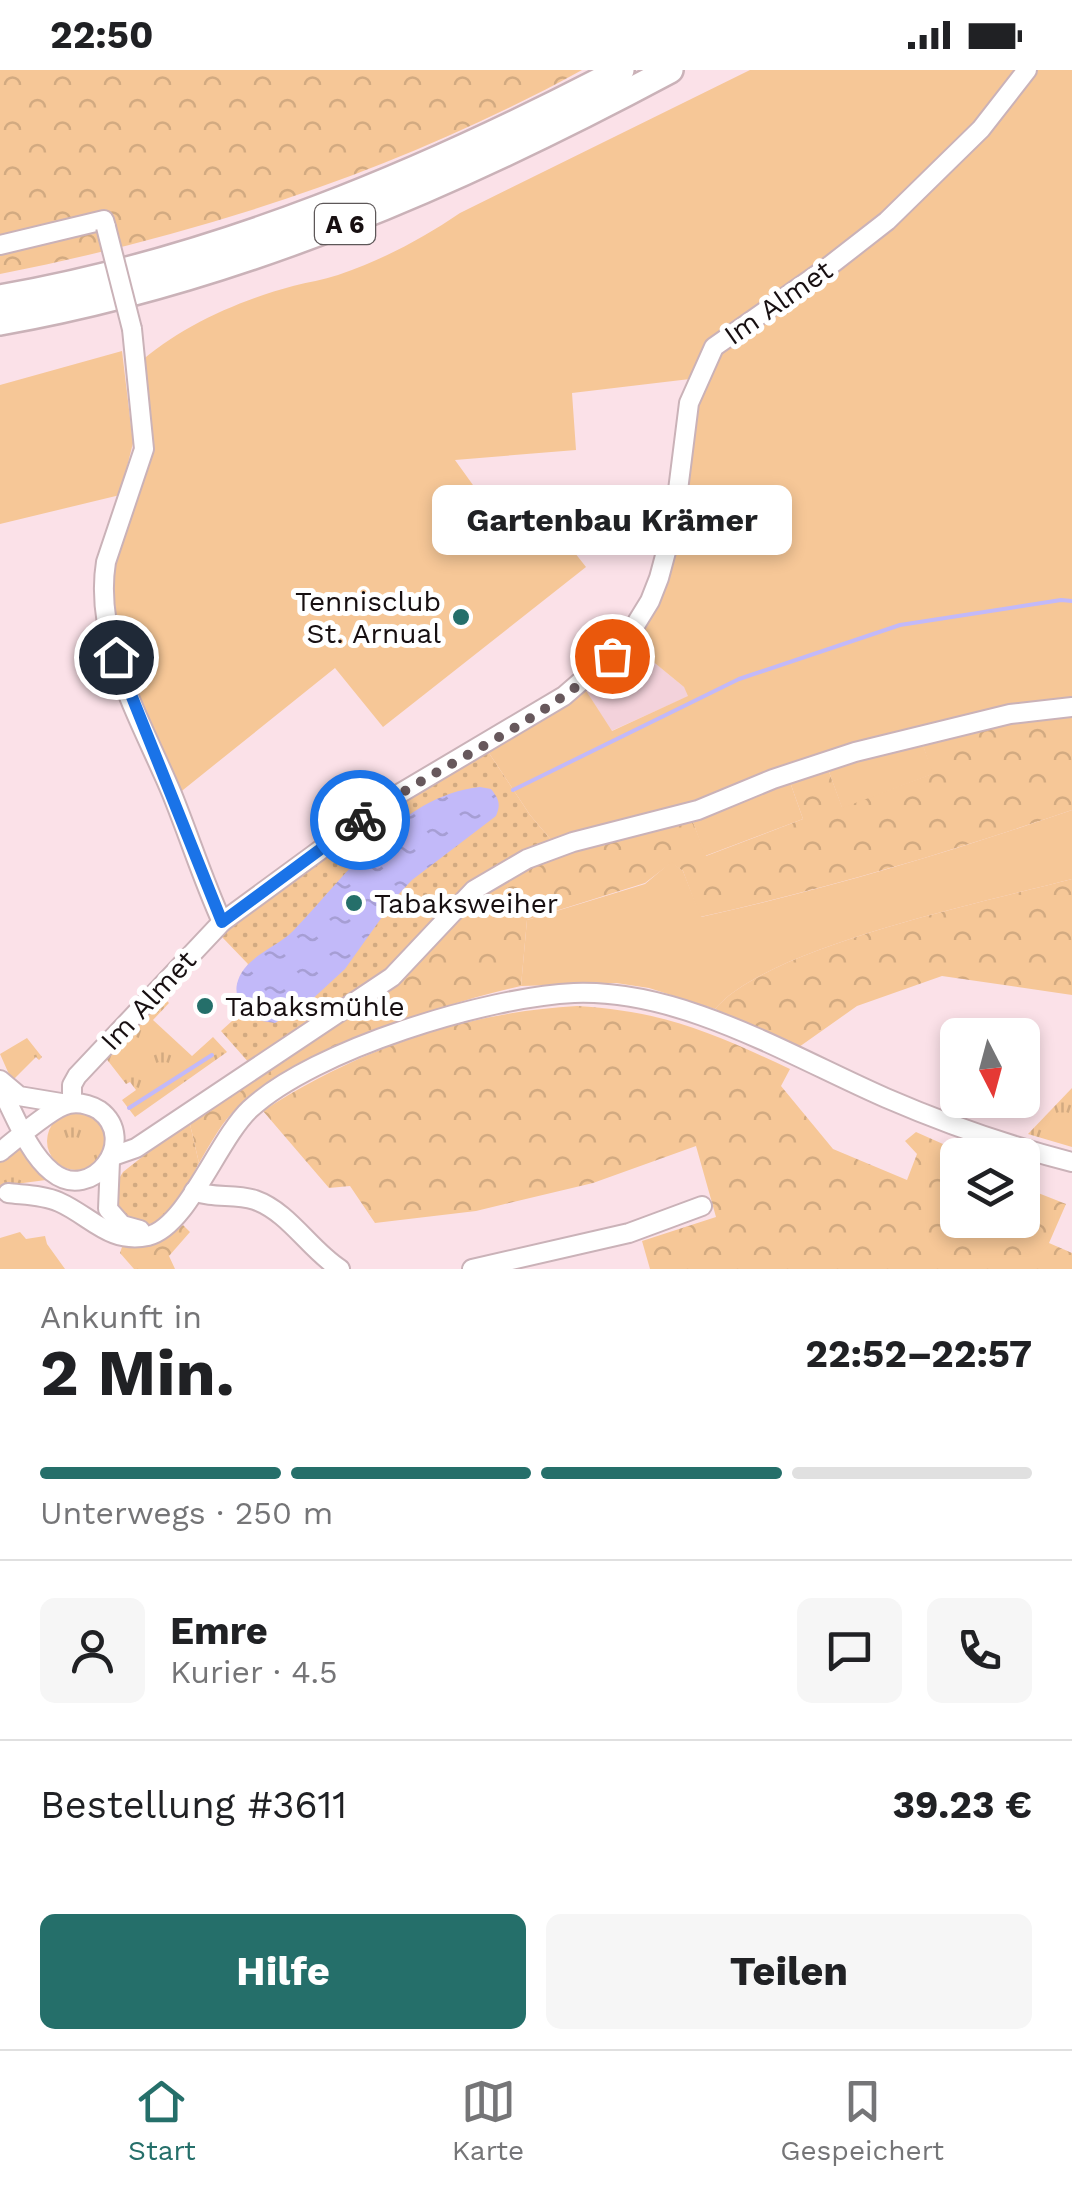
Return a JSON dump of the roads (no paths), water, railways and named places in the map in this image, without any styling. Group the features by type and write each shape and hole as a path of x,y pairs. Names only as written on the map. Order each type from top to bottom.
{"highway":[{"name":"A 6","path":"0,298 140,265 306,213 485,138 621,70"},
{"name":"A 6","path":"0,322 146,289 318,234 496,158 670,70"}],"street":[{"name":"Im Almet","path":"70,1104 77,1076 222,922 387,801 564,696 623,645 650,601 658,578 674,522 689,403 714,346 888,221 969,141 1027,70"},
{"path":"0,244 104,220 132,329 144,448 106,562 106,615 122,676 222,922"},
{"path":"4,1193 63,1178 90,1178 111,1158 138,1147 392,977 474,890 527,860 573,842 662,822 855,752 1010,714 1072,707"},
{"path":"4,1193 56,1200 99,1229 118,1236 152,1235 172,1221 241,1118 268,1095 318,1066 458,1012 576,993 659,1002 716,1022 971,1132 1072,1162"},
{"path":"0,1083 41,1158 63,1178"},
{"path":"0,1083 19,1096 96,1109 109,1121 115,1138 106,1200 114,1219 138,1230 172,1221"},
{"path":"0,1152 56,1109 70,1104"},
{"path":"41,1158 38,1139 44,1120"},
{"path":"63,1178 63,1192 71,1208"},
{"path":"194,1191 206,1196 257,1200 274,1210 340,1269"},
{"path":"472,1269 630,1233 702,1206"}],"water":[{"name":"Tabaksweiher","path":"480,787 491,789 496,796 496,816 412,880 345,969 307,1004 275,1023 250,1019 237,993 240,975 246,967 293,931 375,842 399,823 423,806"}],"waterway":[{"path":"513,790 739,679 900,625 1072,601"},
{"path":"129,1108 212,1055"}],"place":[{"name":"Tennisclub St. Arnual","path":"461,617"},
{"name":"Gartenbau Krämer","path":"612,656"},
{"name":"Tabaksweiher","path":"354,903"},
{"name":"Tabaksmühle","path":"205,1006"}]}
